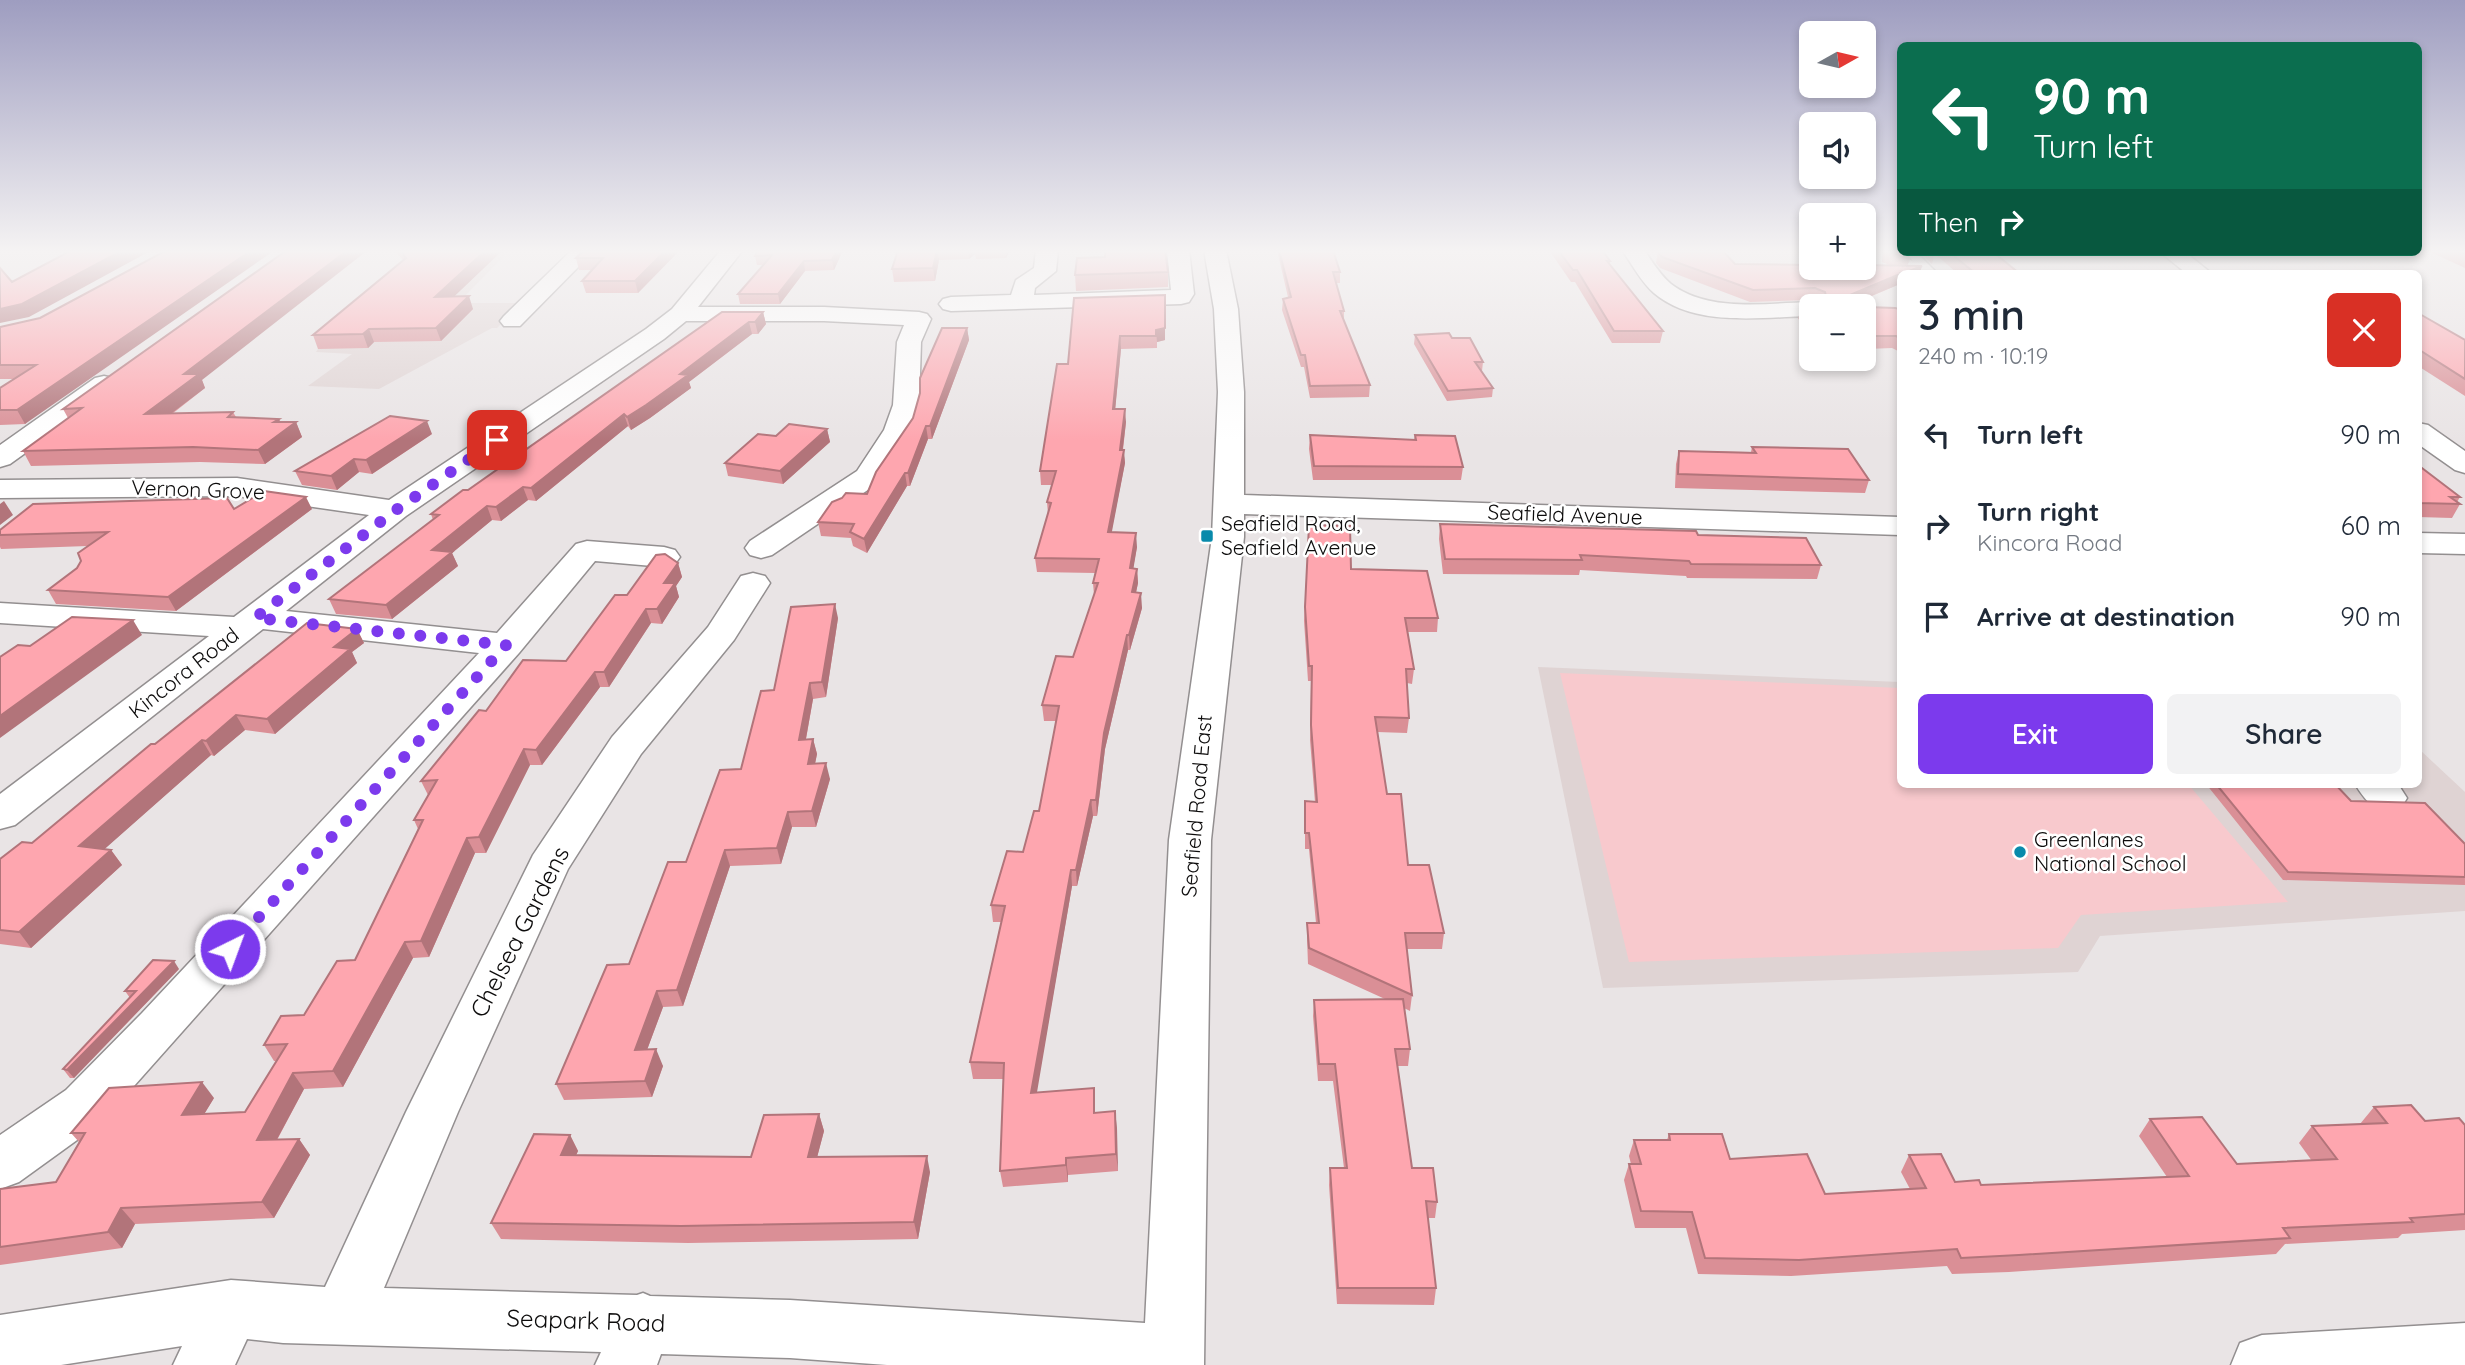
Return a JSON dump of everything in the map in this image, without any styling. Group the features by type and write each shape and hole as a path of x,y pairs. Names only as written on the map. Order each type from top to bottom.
{"street":[{"path":"512,321 519,314"},
{"name":"Chelsea Gardens","path":"343,1314 432,1112 548,866 626,746 722,633 757,565 868,477 898,430 906,405 909,342 919,319 824,314 680,314"},
{"name":"Kincora Road","path":"0,815 396,510 656,334 680,314"},
{"name":"Seafield Road East","path":"1173,1360 1190,840 1228,537 1231,392 1226,314"},
{"path":"0,458 121,372"},
{"path":"2422,433 2465,464"},
{"name":"Vernon Grove","path":"0,489 237,487 396,510"},
{"name":"Seafield Avenue","path":"1229,504 1897,526"},
{"path":"2422,542 2465,544"},
{"path":"0,1165 84,1106 506,645 587,551 664,557"},
{"path":"6,618 50,589"},
{"path":"6,618 249,623 506,645"},
{"path":"204,1365 231,1309"},
{"name":"Seapark Road","path":"0,1345 231,1309 283,1314 343,1314 635,1344 790,1329 1173,1360"},
{"path":"2262,1365 2465,1353"}],"shaded area":[{"path":"360,314 511,314 497,328 492,328 379,389 308,386 352,354 316,352"},
{"name":"Greenlanes National School","path":"1538,667 1897,682 1897,788 2422,788 2422,752 2465,792 2465,911 2100,936 2078,972 1603,988"},
{"name":"Greenlanes National School","path":"1560,673 1897,688 1897,788 2191,788 2288,902 2081,915 2058,948 1629,962"}],"building":[{"path":"48,314 158,314 17,410 0,410 0,388 36,365 0,365 0,327"},
{"path":"197,314 264,314 184,374 199,374 145,414 233,412 228,417 296,422 258,450 193,447 23,451 82,408 63,409"},
{"path":"339,314 451,314 436,328 369,329 363,334 313,335"},
{"path":"720,314 762,314 755,322 749,322 680,374 688,375 627,417 624,414 531,488 523,487 496,507 487,506 432,550 452,552 386,605 329,599 439,515 431,514 463,490 468,490"},
{"path":"1073,314 1165,314 1165,328 1156,330 1156,336 1120,336 1113,409 1125,409 1120,450 1124,450 1108,532 1136,533 1130,568 1137,569 1132,592 1141,593 1127,635 1104,733 1096,800 1091,800 1076,870 1071,870 1031,1093 1094,1088 1094,1113 1115,1111 1116,1154 1066,1158 1066,1165 1000,1171 1004,1063 970,1062 1005,906 991,905 1007,851 1023,852 1034,811 1039,811 1059,706 1042,705 1056,656 1073,657 1098,583 1093,583 1099,559 1035,558 1051,503 1047,502 1056,471 1040,471 1057,364 1068,364"},
{"path":"1288,314 1341,314 1370,385 1310,386 1305,355 1301,355"},
{"path":"1604,314 1649,314 1663,331 1614,331"},
{"path":"1876,314 1897,314 1896,336 1876,336"},
{"path":"2422,315 2465,340 2465,379 2422,352"},
{"path":"942,328 967,328 930,426 926,426 908,473 905,473 864,539 850,532 854,524 818,522 832,502 846,493 867,494 876,472 913,418 920,393 920,378"},
{"path":"1449,333 1452,338 1470,338 1483,362 1475,362 1493,388 1448,391 1415,335"},
{"path":"390,416 427,421 366,460 354,459 331,476 295,471"},
{"path":"789,424 827,429 780,471 725,463 758,434 776,436"},
{"path":"1310,435 1416,440 1415,435 1455,436 1463,467 1314,466"},
{"path":"1752,447 1848,449 1869,480 1678,474 1679,451 1756,453"},
{"path":"2422,468 2460,497 2450,497 2460,504 2422,503"},
{"path":"264,491 306,497 168,597 48,590 77,568 81,561 78,553 108,532 0,535 0,530 33,504 227,498 234,509"},
{"path":"1440,524 1696,531 1698,535 1806,538 1821,565 1691,564 1689,561 1580,555 1582,560 1445,559"},
{"path":"1309,525 1350,526 1351,569 1427,571 1438,618 1405,618 1414,669 1406,669 1409,718 1375,717 1387,794 1401,794 1408,865 1429,865 1444,933 1405,933 1412,995 1309,948 1307,923 1319,923 1309,833 1305,833 1305,801 1317,802 1311,725 1312,666 1309,666 1305,607"},
{"path":"665,554 678,563 664,583 675,583 657,609 646,609 604,672 595,672 536,750 524,749 479,837 467,838 421,941 405,942 333,1071 293,1073 257,1140 299,1139 262,1202 121,1208 108,1232 0,1247 0,1189 56,1182 85,1133 71,1133 109,1088 202,1082 182,1115 245,1112 287,1044 264,1045 281,1016 304,1015 337,961 355,960 423,820 414,820 437,780 421,781 479,710 486,711 523,660 566,661 615,595 627,595 656,555"},
{"path":"835,604 822,682 810,683 799,740 813,739 808,764 826,763 812,811 788,812 777,848 725,850 677,990 657,991 635,1050 656,1049 645,1081 556,1084 607,965 629,964 668,862 686,862 720,770 741,769 761,691 774,690 791,607"},
{"path":"72,617 133,620 0,716 0,657 18,645 30,646"},
{"path":"307,623 357,629 334,647 350,649 267,719 236,715 206,741 202,740 79,846 111,850 19,932 0,930 0,859 22,842 32,843 151,744 155,744"},
{"path":"2219,788 2339,788 2351,801 2425,803 2465,844 2465,877 2288,872"},
{"path":"153,960 174,961 67,1070 63,1069 136,991 125,991"},
{"path":"1403,999 1410,1049 1395,1049 1412,1168 1433,1168 1437,1202 1426,1201 1436,1288 1338,1288 1330,1168 1347,1168 1335,1064 1319,1064 1314,1000"},
{"path":"2411,1105 2425,1121 2459,1118 2465,1125 2465,1214 2410,1218 2413,1222 2283,1228 2290,1238 1961,1258 1957,1249 1799,1260 1705,1258 1692,1212 1641,1211 1629,1164 1641,1164 1634,1140 1670,1140 1669,1134 1722,1134 1730,1159 1807,1154 1825,1194 1926,1188 1909,1155 1941,1154 1955,1182 1979,1180 1981,1185 2189,1176 2150,1119 2202,1117 2237,1164 2337,1159 2312,1126 2387,1123 2374,1107"},
{"path":"819,1114 808,1157 927,1156 914,1222 681,1226 491,1223 534,1134 570,1135 561,1155 751,1157 764,1115"}],"place":[{"name":"Seafield Road, Seafield Avenue","path":"1207,536"},
{"name":"Greenlanes National School","path":"2020,852"}],"route":[{"path":"230,949 506,645 255,618 396,510 497,440"}]}
